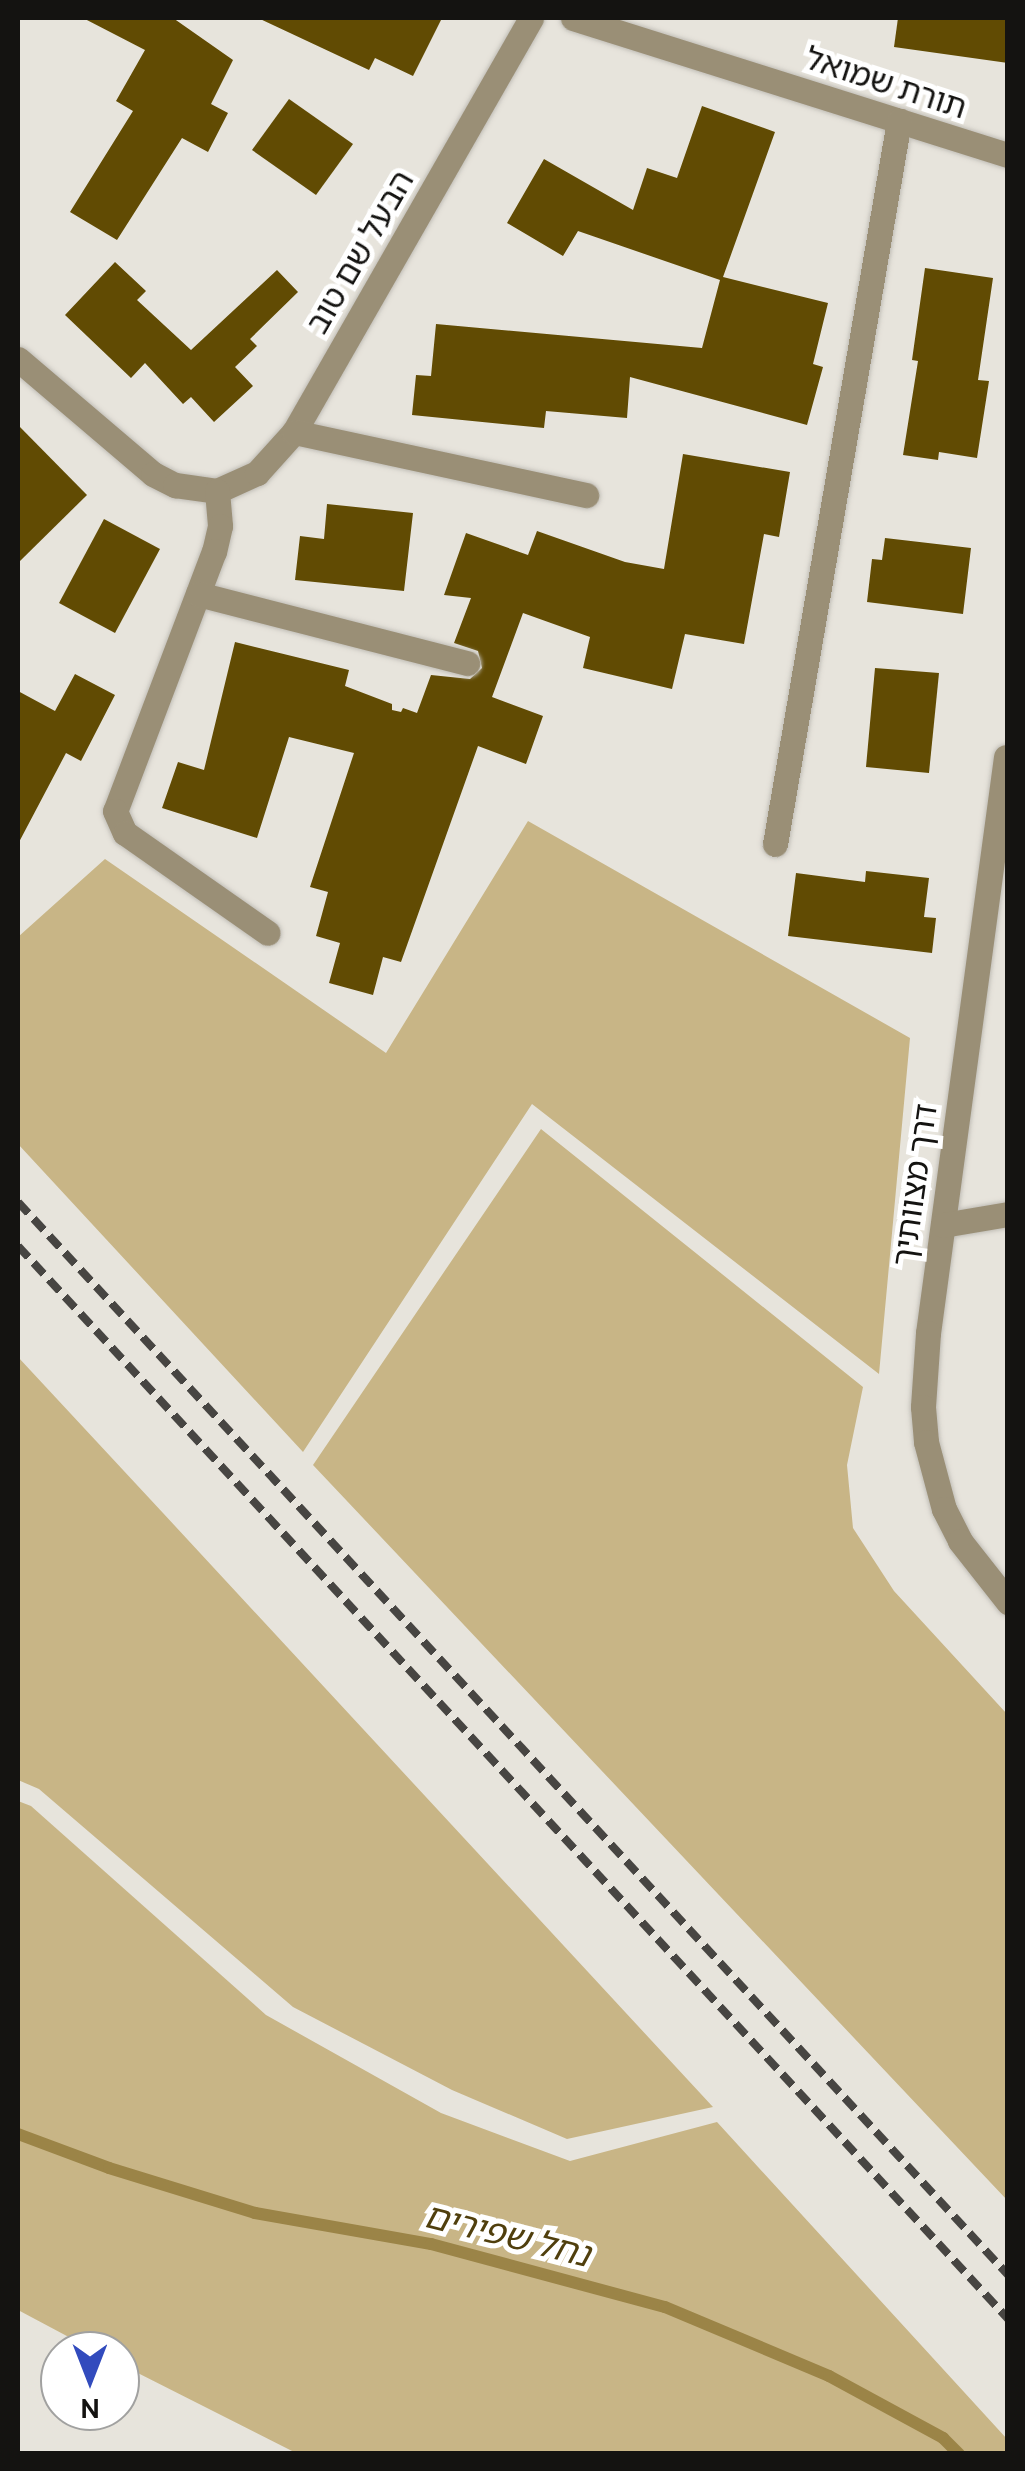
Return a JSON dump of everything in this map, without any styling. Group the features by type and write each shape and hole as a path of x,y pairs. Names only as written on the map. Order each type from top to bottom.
{"street":[{"name":"הבעל שם טוב","path":"217,491 257,473 294,432 531,18"},
{"name":"תורת שמואל","path":"574,18 1008,155"},
{"path":"774,844 899,121"},
{"path":"18,359 153,474 175,485 217,491 220,526 115,810 125,834 268,933"},
{"path":"294,432 586,495"},
{"path":"198,594 467,663"},
{"name":"דרך מצוותיך","path":"1007,753 924,1371 926,1442 944,1509 960,1540 1008,1602"},
{"path":"943,1225 1008,1214"}],"shaded area":[{"path":"528,821 910,1038 879,1374 532,1104 303,1452 18,1144 18,937 105,859 386,1053"},
{"path":"541,1129 863,1387 847,1465 853,1528 894,1591 1007,1714 1007,2200 313,1465"},
{"path":"18,1357 713,2107 567,2139 452,2090 293,2007 39,1789 18,1780"},
{"path":"18,1801 31,1806 266,2015 441,2113 570,2161 717,2122 1007,2439 1007,2453 296,2453 140,2374 140,2331 57,2331 18,2310"}],"building":[{"path":"83,18 173,18 233,60 211,104 228,113 208,152 182,138 117,240 70,212 133,111 116,101 145,50"},
{"path":"258,18 442,18 413,76 375,58 369,70"},
{"path":"898,18 1008,18 1008,63 894,47"},
{"path":"289,99 353,144 316,195 252,150"},
{"path":"702,106 775,132 723,277 828,303 813,364 823,367 807,425 630,377 627,418 546,411 544,428 412,415 416,375 431,376 436,324 702,348 720,280 578,231 563,256 507,223 544,159 633,210 647,168 677,178"},
{"path":"115,262 146,291 137,300 191,350 277,270 298,292 250,339 257,346 235,367 253,386 214,422 191,397 183,404 145,363 131,378 65,315"},
{"path":"925,268 993,278 978,380 989,381 977,458 939,452 938,460 903,455 918,361 912,360"},
{"path":"18,425 87,495 18,563"},
{"path":"683,454 790,472 779,537 764,534 744,644 685,634 672,689 583,668 590,637 523,613 492,697 543,716 526,764 478,746 401,962 383,957 373,995 329,983 340,943 316,936 328,892 310,887 354,753 289,737 257,838 162,808 178,762 204,770 235,642 349,670 345,686 392,704 392,710 401,712 403,708 417,713 431,675 470,679 482,668 478,651 454,643 471,598 444,595 466,533 528,555 537,531 625,562 664,569"},
{"path":"327,504 413,513 404,591 295,580 300,536 324,539"},
{"path":"104,519 160,549 115,633 59,603"},
{"path":"885,538 971,548 963,614 867,602 872,559 882,560"},
{"path":"875,668 939,673 929,773 866,767"},
{"path":"75,674 115,695 81,761 66,753 18,844 18,691 55,711"},
{"path":"866,871 929,878 924,917 936,918 932,953 788,936 796,873 865,882"}],"waterway":[{"name":"נחל שפירים","path":"18,2134 109,2168 255,2213 431,2244 665,2307 829,2376 943,2438 959,2454"}],"railway":[{"path":"18,1202 1008,2275"},
{"path":"18,1246 1008,2319"}]}
